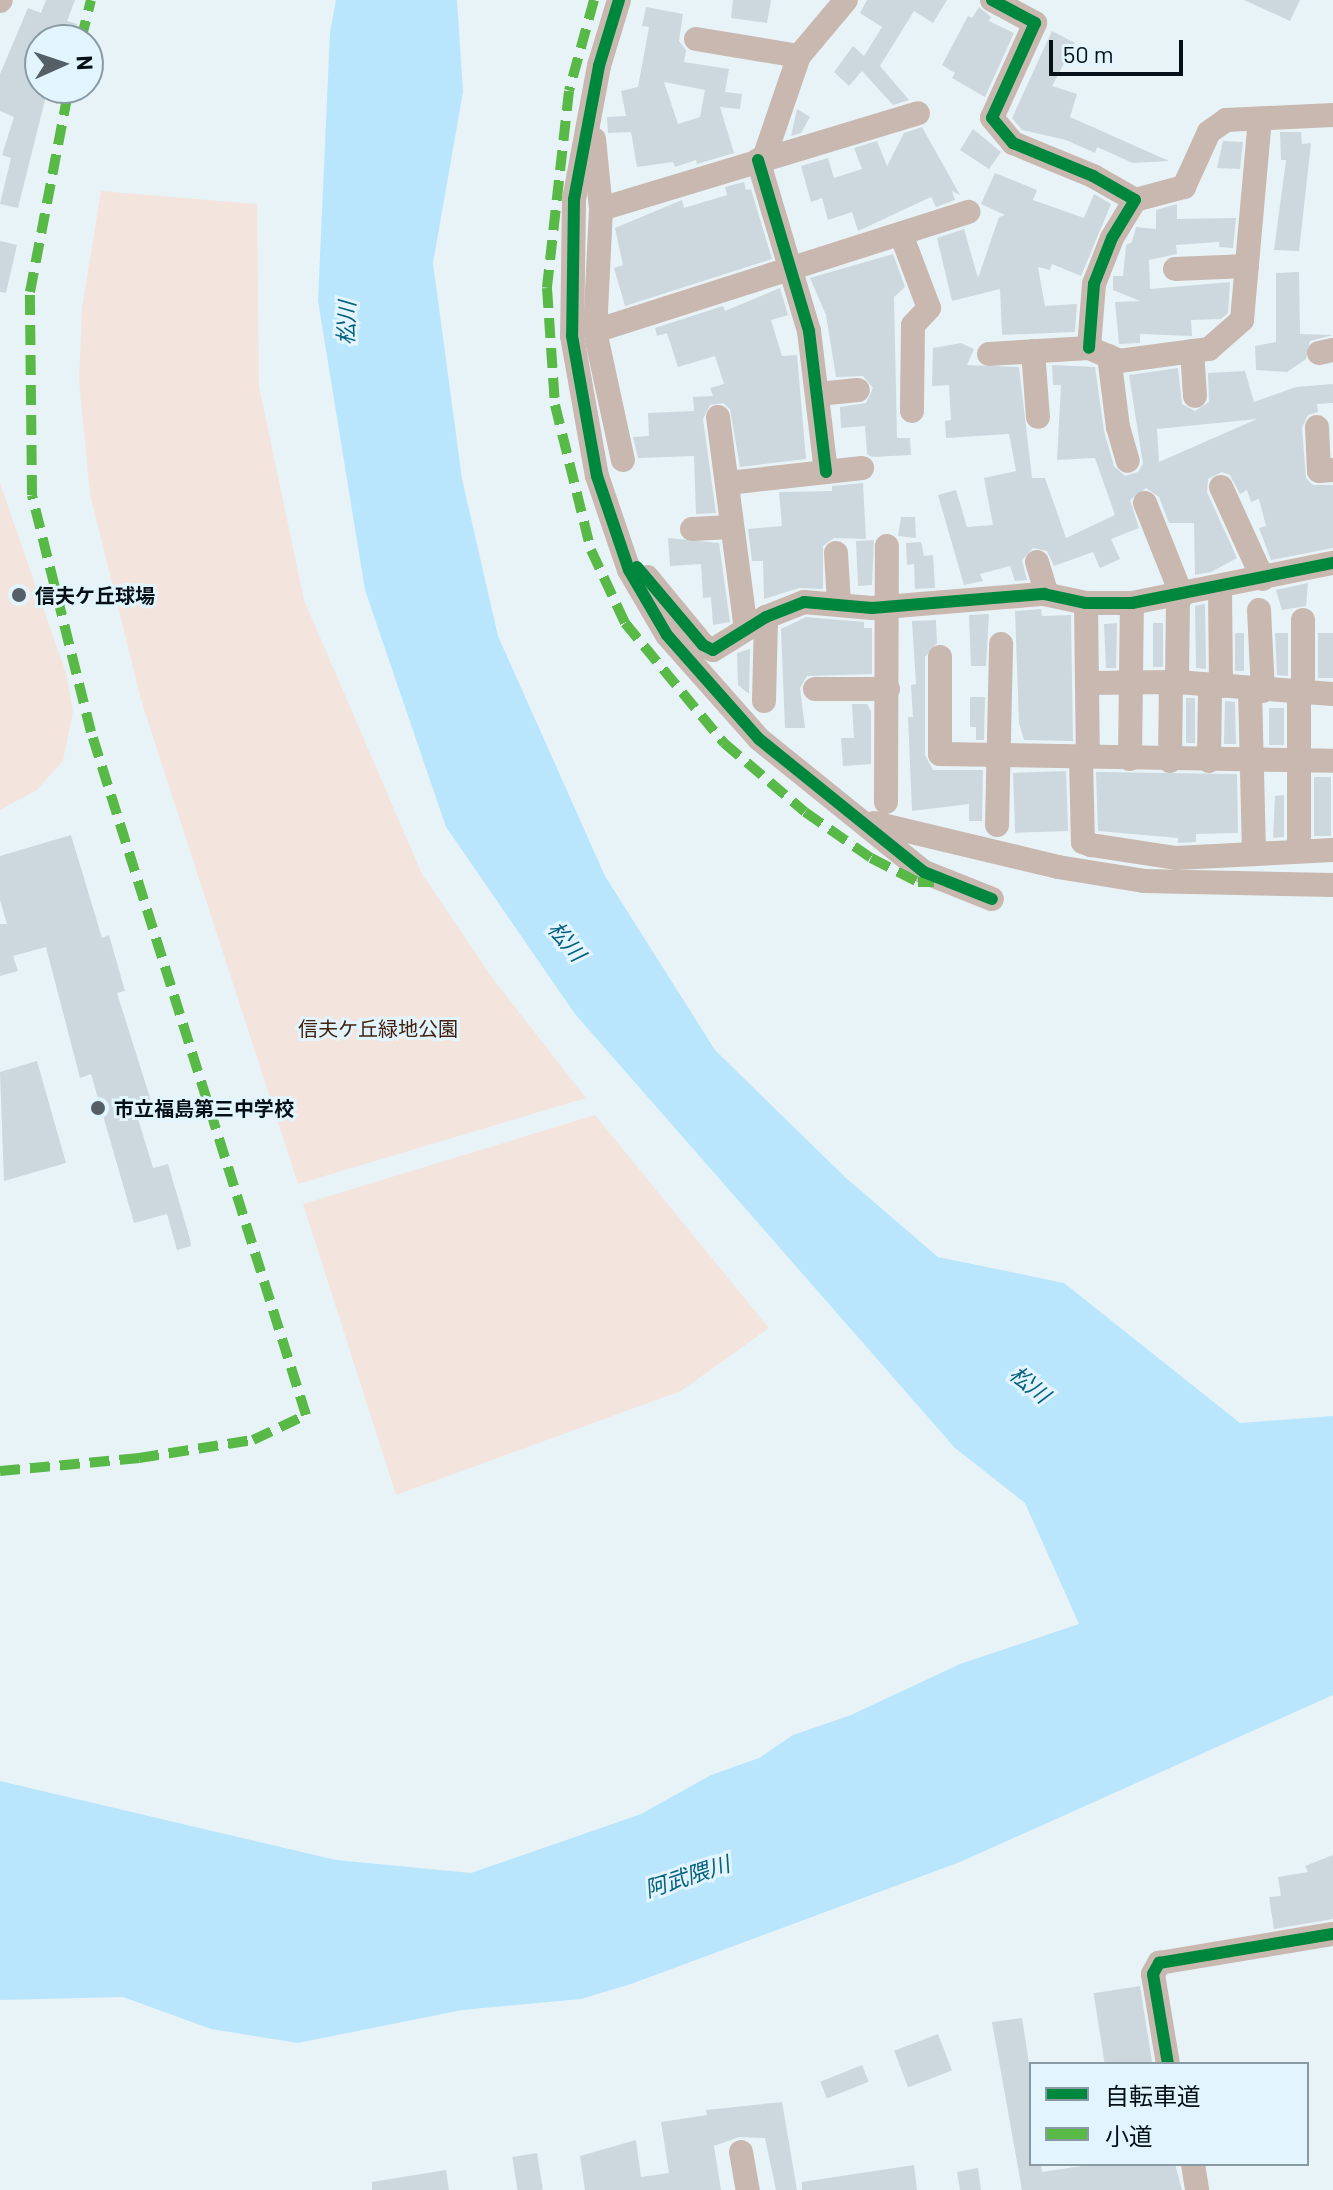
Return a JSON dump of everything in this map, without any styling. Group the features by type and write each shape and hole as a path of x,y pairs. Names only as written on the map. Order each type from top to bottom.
{"street":[{"path":"619,0 599,66 574,200 572,336 597,476 624,555 667,635 710,689 799,773 879,826 956,845 1144,881 1333,885"},
{"path":"826,472 809,331 789,269 761,159 799,56 846,0"},
{"path":"1000,2 1035,23 992,118 1013,143 1093,176 1135,200"},
{"path":"696,39 799,56"},
{"path":"601,209 918,113"},
{"path":"1128,461 1099,352 1094,284 1117,227 1135,200 1184,187 1216,126 1243,116 1260,119 1333,115"},
{"path":"989,354 1099,352 1119,361 1209,349 1242,320 1260,119"},
{"path":"590,125 601,209 595,331 623,460"},
{"path":"595,331 968,212"},
{"path":"901,234 929,308 913,325 911,337 912,411"},
{"path":"1175,269 1247,266"},
{"path":"1033,351 1038,417"},
{"path":"1192,351 1195,396"},
{"path":"818,394 858,390"},
{"path":"718,417 731,527 756,623 764,701"},
{"path":"1317,427 1319,471 1333,470"},
{"path":"728,483 862,468"},
{"path":"1221,487 1263,579"},
{"path":"1145,503 1180,596 1170,761"},
{"path":"692,529 731,527"},
{"path":"886,802 890,606 887,546"},
{"path":"836,553 839,604"},
{"path":"624,555 703,645 713,650 756,623 804,602 890,606 1047,594 1086,603 1132,603 1220,589 1333,563"},
{"path":"1037,562 1047,594"},
{"path":"1209,761 1220,589"},
{"path":"1086,603 1083,842 1176,858 1333,850"},
{"path":"1130,759 1132,603"},
{"path":"1254,852 1251,762 1259,610"},
{"path":"1299,850 1303,620"},
{"path":"997,825 1001,644"},
{"path":"940,657 940,754 997,752 1170,761 1333,761"},
{"path":"1087,683 1174,682 1301,694 1333,694"},
{"path":"815,689 888,689"},
{"path":"856,813 924,872 992,899"},
{"path":"1168,2062 1153,1974 1159,1963 1333,1934"},
{"path":"741,2152 748,2190"},
{"path":"1193,2166 1197,2190"}],"green space":[{"name":"信夫ケ丘緑地公園","path":"101,191 257,204 259,386 304,600 422,874 494,980 586,1098 298,1184 141,700 90,495 79,381 82,307"},
{"name":"信夫ケ丘球場","path":"0,483 66,673 73,712 63,761 37,790 0,810"},
{"path":"595,1115 769,1328 681,1391 396,1495 303,1204"}],"water":[{"path":"336,0 457,0 463,92 433,263 462,479 498,636 605,876 715,1050 846,1178 938,1257 1064,1283 1240,1423 1333,1416 1333,1695 960,1862 631,1984 581,1999 462,2010 298,2043 211,2029 123,1997 0,2000 0,1781 336,1860 471,1873 641,1814 711,1775 759,1758 793,1735 851,1715 960,1664 1079,1624 1025,1503 955,1448 575,1014 446,827 365,590 318,301 330,32"}],"building":[{"path":"46,0 75,0 67,21 77,24 24,24 24,104 44,104 18,208 0,204 11,158 2,155 14,117 0,111 0,74 28,8 41,13"},
{"path":"733,0 771,0 767,23 731,18"},
{"path":"867,0 947,0 933,23 914,11 880,66 909,100 893,105 862,71 849,86 834,72 853,46 864,56 882,27 860,13"},
{"path":"1244,0 1300,0 1290,21"},
{"path":"646,7 683,14 679,41 686,50 684,62 729,69 725,92 742,94 740,109 720,107 734,153 697,164 696,160 675,167 673,162 637,167 631,132 608,133 607,117 626,116 621,91 638,87 649,27 642,26","holes":["664,82 705,90 700,117 678,124"]},
{"path":"979,7 991,17 989,21 1014,33 985,97 952,78 955,73 942,65 968,16 972,18"},
{"path":"1052,31 1075,43 1052,86 1077,94 1070,117 1169,161 1133,163 1097,147 1095,153 1066,140 1022,130 1012,118"},
{"path":"797,109 810,117 801,133 791,136"},
{"path":"922,127 960,195 952,191 955,200 936,207 931,197 858,231 852,212 828,220 822,198 811,202 801,166 828,158 834,178 862,169 854,148 877,141 887,166 904,133"},
{"path":"973,129 1001,152 989,169 960,150"},
{"path":"1280,132 1301,132 1302,144 1311,143 1299,251 1274,250 1286,160 1281,160"},
{"path":"1223,141 1243,142 1240,169 1217,168"},
{"path":"995,173 1037,190 1033,200 1084,218 1094,194 1111,204 1081,276 1052,264 1050,270 1038,267 1045,306 1077,304 1075,332 1002,335 1000,289 952,301 937,238 964,229 978,278 999,217 1005,215 981,204"},
{"path":"744,182 746,190 751,189 772,259 625,306 614,268 623,265 615,228 682,200 684,208 727,195 725,187"},
{"path":"1177,204 1177,219 1236,218 1233,248 1219,247 1219,242 1176,245 1177,254 1149,260 1150,289 1230,282 1228,313 1221,319 1191,320 1192,336 1140,334 1140,343 1119,344 1115,302 1140,301 1113,290 1113,276 1123,276 1126,245 1132,242 1136,227 1156,229 1156,210"},
{"path":"0,241 17,245 6,293 0,292"},
{"path":"893,254 905,287 894,297 897,438 910,438 911,455 872,457 867,454 865,426 841,428 840,407 866,403 873,388 863,376 836,377 826,315 810,278"},
{"path":"1299,272 1300,334 1333,335 1310,341 1306,359 1287,372 1256,370 1255,346 1276,342 1276,273"},
{"path":"780,288 788,315 771,320 782,356 797,355 806,459 740,467 730,409 723,403 710,405 703,419 716,513 696,514 694,456 638,458 633,437 649,436 648,413 694,411 693,397 713,396 710,388 724,384 715,356 678,367 667,333 657,336 655,328 723,306 725,311"},
{"path":"961,343 974,349 967,365 1019,367 1032,478 1045,478 1066,538 1115,515 1095,458 1057,460 1061,385 1053,385 1052,365 1095,367 1104,431 1114,466 1125,476 1138,472 1143,464 1129,375 1178,368 1182,404 1195,411 1209,402 1208,373 1245,371 1254,402 1296,387 1333,384 1333,403 1317,404 1318,412 1308,415 1302,428 1306,478 1313,485 1333,485 1333,548 1271,560 1259,528 1266,526 1259,499 1251,502 1247,490 1240,494 1230,475 1222,472 1208,479 1207,492 1237,558 1211,572 1195,575 1194,523 1169,523 1159,497 1146,488 1130,500 1139,528 1111,539 1120,559 1100,568 1093,552 1054,566 1047,551 1033,548 1022,560 1027,580 1015,581 1010,566 980,574 983,581 964,585 938,495 956,490 967,527 993,525 984,478 1016,471 1009,434 946,438 945,421 951,420 949,385 932,386 933,348","holes":["1257,419 1159,462 1157,429"]},
{"path":"863,483 866,539 834,538 823,546 823,589 799,588 764,599 763,561 752,561 748,529 782,526 779,492 832,491 832,486"},
{"path":"901,517 915,517 916,538 898,536"},
{"path":"668,538 719,543 730,622 713,625 711,597 703,598 701,564 670,566"},
{"path":"874,540 872,585 858,586 856,541"},
{"path":"921,542 924,556 933,555 935,588 915,589 914,564 907,565 906,543"},
{"path":"1308,583 1306,606 1282,610 1276,590"},
{"path":"1205,604 1206,669 1196,668 1195,606"},
{"path":"1041,609 1042,616 1071,615 1073,741 1024,740 1019,723 1015,611"},
{"path":"989,614 986,666 971,666 969,615"},
{"path":"806,617 864,622 864,628 872,628 872,674 807,676 800,688 805,728 785,728 781,629"},
{"path":"936,620 937,643 925,657 925,755 933,770 983,770 982,821 969,821 969,804 912,811 908,717 913,717 911,685 916,684 912,621"},
{"path":"1117,623 1116,668 1106,668 1104,624"},
{"path":"1153,623 1163,623 1163,667 1153,667"},
{"path":"1235,633 1244,633 1244,671 1235,671"},
{"path":"1275,633 1288,633 1288,676 1277,675"},
{"path":"1318,633 1333,633 1333,678 1318,678"},
{"path":"750,649 749,694 738,685 737,653"},
{"path":"970,697 985,697 984,740 976,740 976,727 970,727"},
{"path":"1186,698 1195,698 1195,743 1186,743"},
{"path":"1225,701 1235,702 1236,744 1224,744"},
{"path":"852,704 867,704 871,711 871,764 843,766 841,738 854,738"},
{"path":"1269,708 1284,708 1284,745 1269,745"},
{"path":"1066,771 1068,831 1015,833 1013,773"},
{"path":"1096,772 1237,774 1238,833 1196,834 1196,842 1178,843 1178,838 1098,831"},
{"path":"1314,777 1331,777 1331,836 1314,836"},
{"path":"1284,795 1284,837 1273,838 1275,796"},
{"path":"71,835 102,938 109,935 125,991 117,993 152,1104 135,1109 153,1168 168,1164 190,1239 191,1246 177,1250 167,1214 134,1223 91,1074 80,1078 46,947 13,956 18,971 0,976 0,924 7,924 0,900 0,856"},
{"path":"37,1061 66,1163 4,1181 0,1072"},
{"path":"1333,1855 1333,1919 1274,1929 1269,1897 1281,1896 1278,1877 1308,1872 1305,1866"},
{"path":"1140,1986 1152,2062 1104,2062 1094,1993"},
{"path":"1022,2018 1029,2063 1029,2166 1041,2166 1042,2172 1082,2166 1176,2166 1182,2190 1022,2190 992,2022"},
{"path":"938,2034 952,2070 908,2087 894,2051"},
{"path":"862,2065 869,2082 827,2099 820,2082"},
{"path":"782,2102 797,2190 776,2190 765,2138 739,2137 714,2146 721,2190 585,2190 580,2156 636,2140 641,2177 669,2173 661,2122 707,2115 706,2110"},
{"path":"537,2153 543,2190 518,2190 512,2157"},
{"path":"914,2165 917,2190 802,2190 802,2182"},
{"path":"978,2168 981,2190 960,2190 957,2172"},
{"path":"446,2170 449,2190 372,2190 372,2182"}],"marked path":[{"path":"85,24 91,0"},
{"path":"594,0 569,91 547,288 555,405 591,550 625,623 724,743 805,812 871,858 918,882 934,882"},
{"path":"0,1471 139,1458 253,1440 306,1415 91,732 32,495 30,292 66,104"}],"cycle path":[{"path":"619,0 599,66 574,200 572,336 597,476 629,570 667,635 759,739 924,872 992,899"},
{"path":"992,0 1035,23 992,118 1013,143 1093,176 1135,200 1112,238 1094,284 1089,348"},
{"path":"758,160 809,331 826,472"},
{"path":"637,567 703,645 713,650 766,617 804,602 872,608 1044,594 1086,603 1132,603 1333,563"},
{"path":"1168,2062 1153,1974 1159,1963 1333,1934"}],"place":[{"name":"信夫ケ丘球場","path":"19,595"},
{"name":"市立福島第三中学校","path":"98,1108"}],"water label":[{"name":"松川","path":"346,323"},
{"name":"松川","path":"567,941"},
{"name":"松川","path":"1030,1384"},
{"name":"阿武隈川","path":"687,1876"}]}
